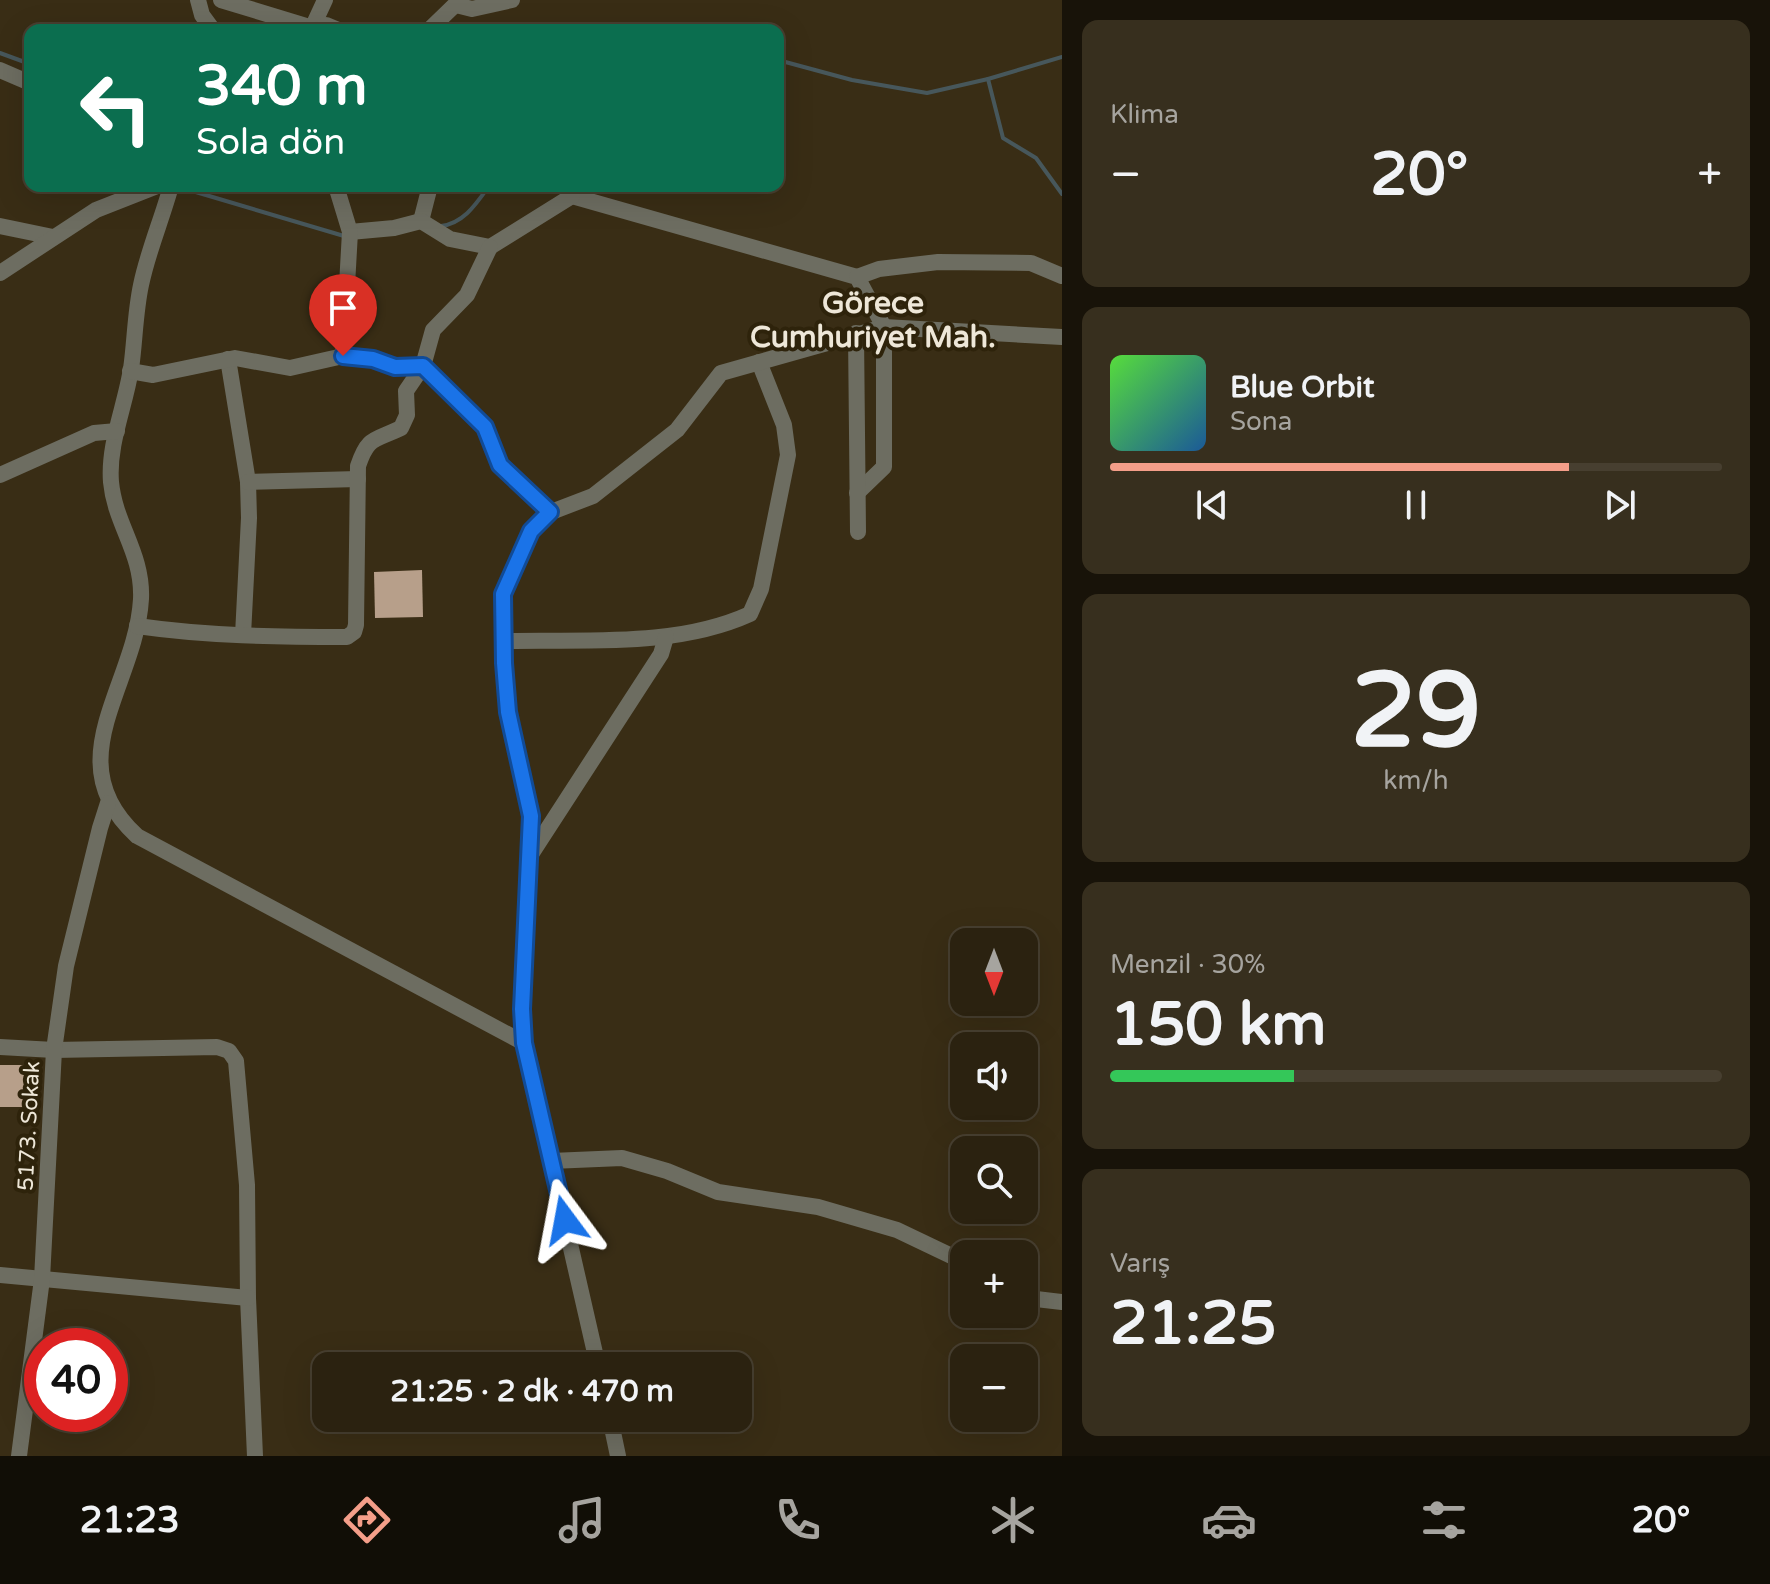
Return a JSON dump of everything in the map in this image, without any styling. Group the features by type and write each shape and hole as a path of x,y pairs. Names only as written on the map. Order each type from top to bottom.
{"street":[{"path":"198,0 202,15 209,24"},
{"path":"221,0 300,24"},
{"path":"318,24 325,0"},
{"path":"435,24 458,3 472,9 512,0"},
{"path":"0,70 24,80"},
{"path":"0,273 96,210 141,192"},
{"path":"169,192 141,283 130,371 112,452 111,483 120,520 135,551 141,598 137,626 102,743 99,763 108,803 120,821 137,836 524,1043"},
{"path":"338,192 350,232 343,356"},
{"path":"428,226 430,192"},
{"path":"137,626 243,635 347,637 354,632 358,466 364,450 370,440 401,428 407,415 406,391 423,366 433,330 467,295 490,247 569,192"},
{"path":"573,192 857,277 879,269 938,262 1031,263 1062,276"},
{"path":"0,226 53,237"},
{"path":"350,232 428,226 450,239 490,247"},
{"path":"1043,268 1062,257"},
{"path":"857,277 884,327 884,467 857,493"},
{"path":"595,1352 524,1043 522,1009 531,816 508,712 503,594 531,531 550,512 593,496 677,430 721,373 884,327 1062,337"},
{"path":"856,333 858,532"},
{"path":"130,371 153,375 228,359 290,368 343,356 373,359 395,367 423,366 485,427 500,465 550,512"},
{"path":"228,359 248,482 243,635"},
{"path":"503,641 666,637 724,626 750,614 761,589 788,455 784,425 759,362"},
{"path":"0,475 94,433 117,431"},
{"path":"248,482 358,479"},
{"path":"529,858 661,654 666,637"},
{"name":"5173. Sokak","path":"19,1456 42,1279 54,1050 66,966 108,803"},
{"path":"0,1047 54,1050 217,1047 229,1051 236,1061 247,1185 255,1456"},
{"path":"551,1161 622,1158 667,1171 718,1192 818,1207 897,1230 950,1255"},
{"path":"0,1275 248,1298"},
{"path":"1038,1299 1062,1302"},
{"path":"613,1432 618,1456"}],"building":[{"path":"422,570 423,617 375,618 374,572"},
{"path":"0,1065 30,1065 30,1107 0,1107"}],"waterway":[{"path":"0,53 24,62"},
{"path":"784,62 852,80 927,93 1062,57"},
{"path":"988,79 1003,138 1036,158 1062,194"},
{"path":"196,192 344,236"},
{"path":"441,226 463,217 484,192"}],"district":[{"name":"Görece Cumhuriyet Mah.","path":"873,320"}],"route":[{"path":"343,356 373,359 395,367 423,366 485,427 500,465 550,512 531,531 503,594 504,663 508,712 531,816 522,1009 524,1043 565,1220"}]}
